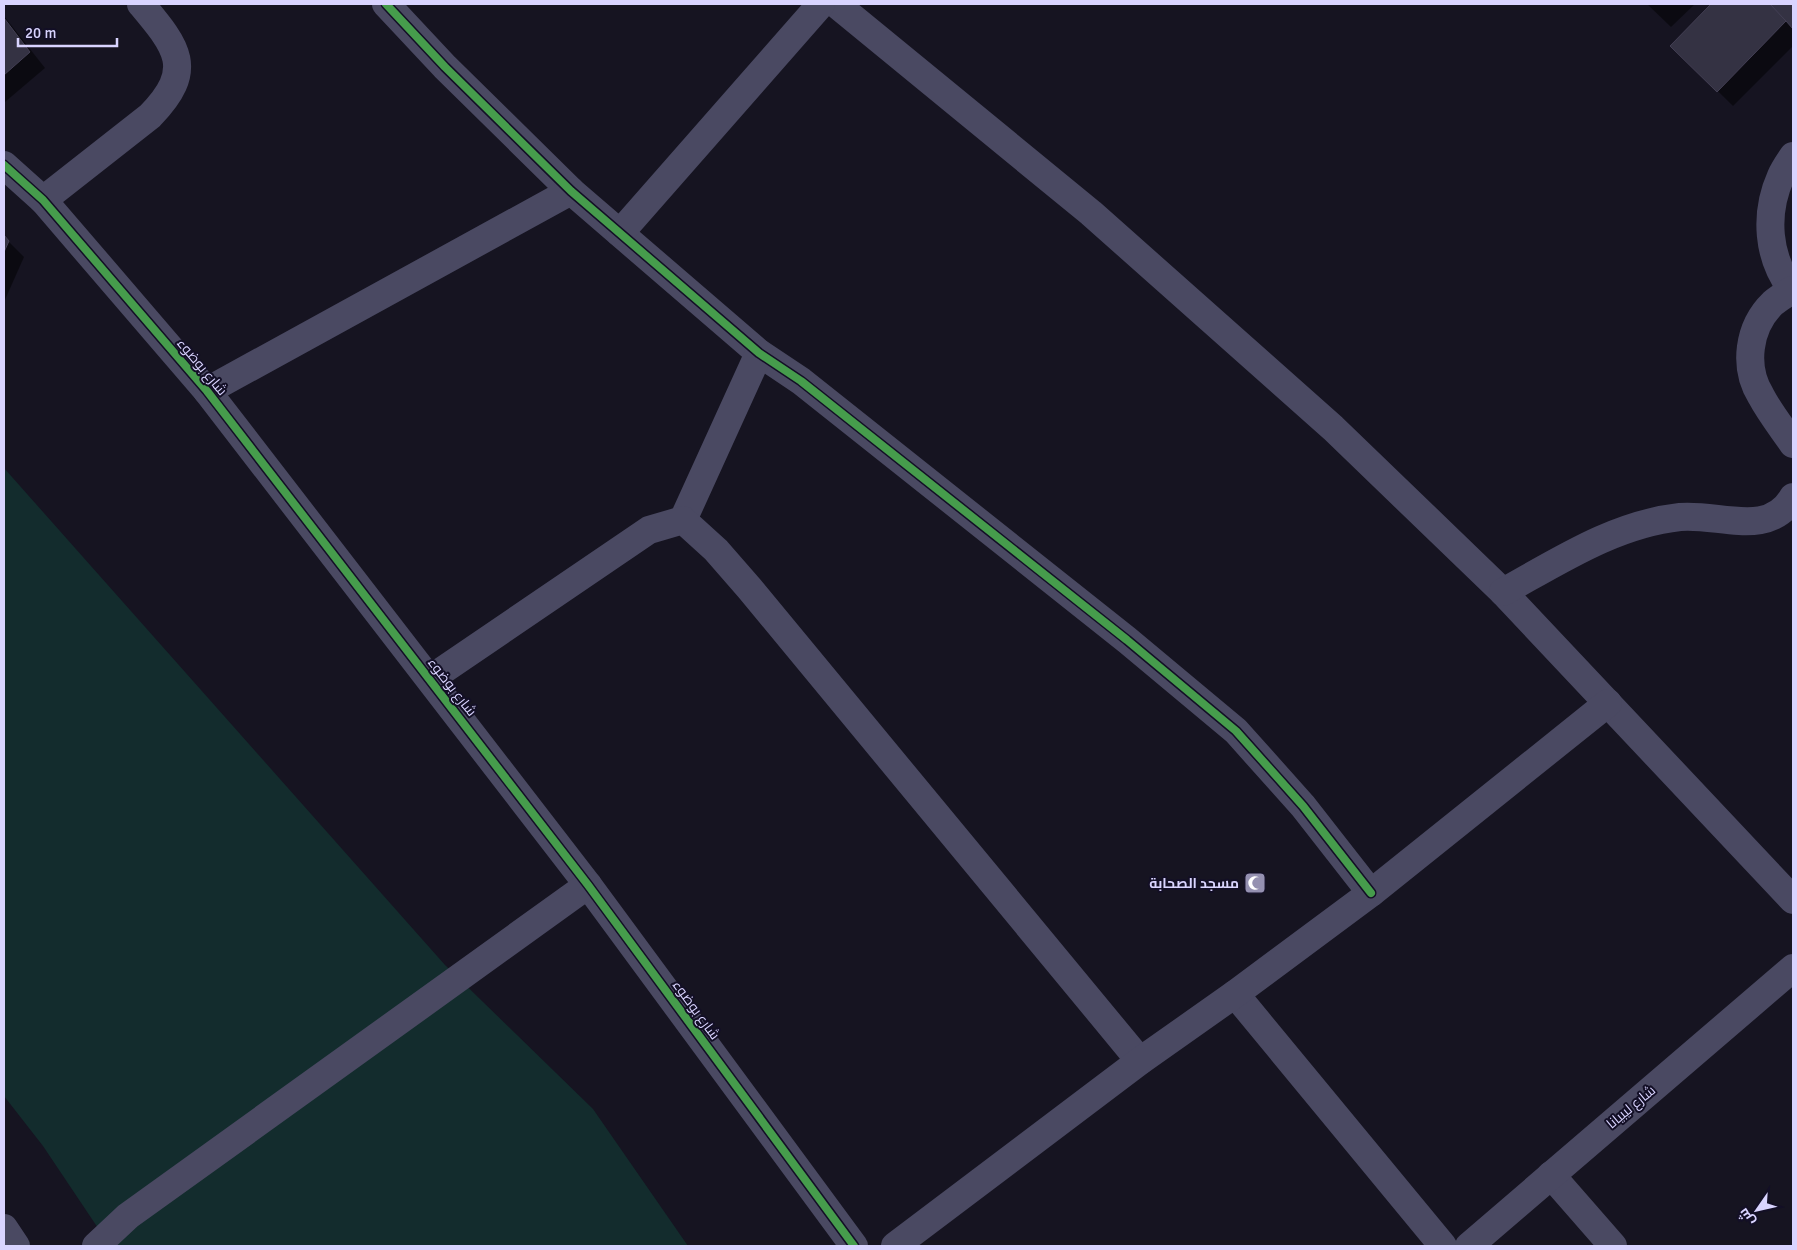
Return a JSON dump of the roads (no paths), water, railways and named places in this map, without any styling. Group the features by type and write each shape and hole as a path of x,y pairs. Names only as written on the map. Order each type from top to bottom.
{"street":[{"path":"43,200 150,116 164,102 172,90 176,77 177,62 174,48 167,35 142,4"},
{"path":"386,4 445,67 571,191 759,353 801,381 1127,640 1236,731 1303,806 1371,893"},
{"path":"620,233 821,4"},
{"path":"836,4 1098,220 1333,428 1502,592 1793,900"},
{"path":"1793,156 1778,181 1773,196 1770,219 1771,242 1778,265 1793,290 1773,304 1759,323 1751,345 1750,369 1760,394 1793,444"},
{"name":"شارع بوضوء","path":"4,165 43,200 207,391 588,885 854,1246"},
{"path":"207,391 571,191"},
{"path":"430,679 649,530 684,520 759,353"},
{"path":"1502,592 1586,546 1614,534 1642,525 1683,517 1750,522 1772,517 1789,504 1793,497"},
{"path":"684,520 716,550 750,589 1140,1061"},
{"path":"895,1246 1140,1061 1235,994 1371,893 1608,703"},
{"path":"96,1246 128,1216 588,885"},
{"name":"شارع ليبيانا","path":"1469,1246 1793,968"},
{"path":"1235,994 1443,1246"},
{"path":"1551,1175 1613,1246"},
{"path":"4,1228 16,1246"}],"place":[{"name":"مسجد الصحابة","path":"1255,883"}]}
